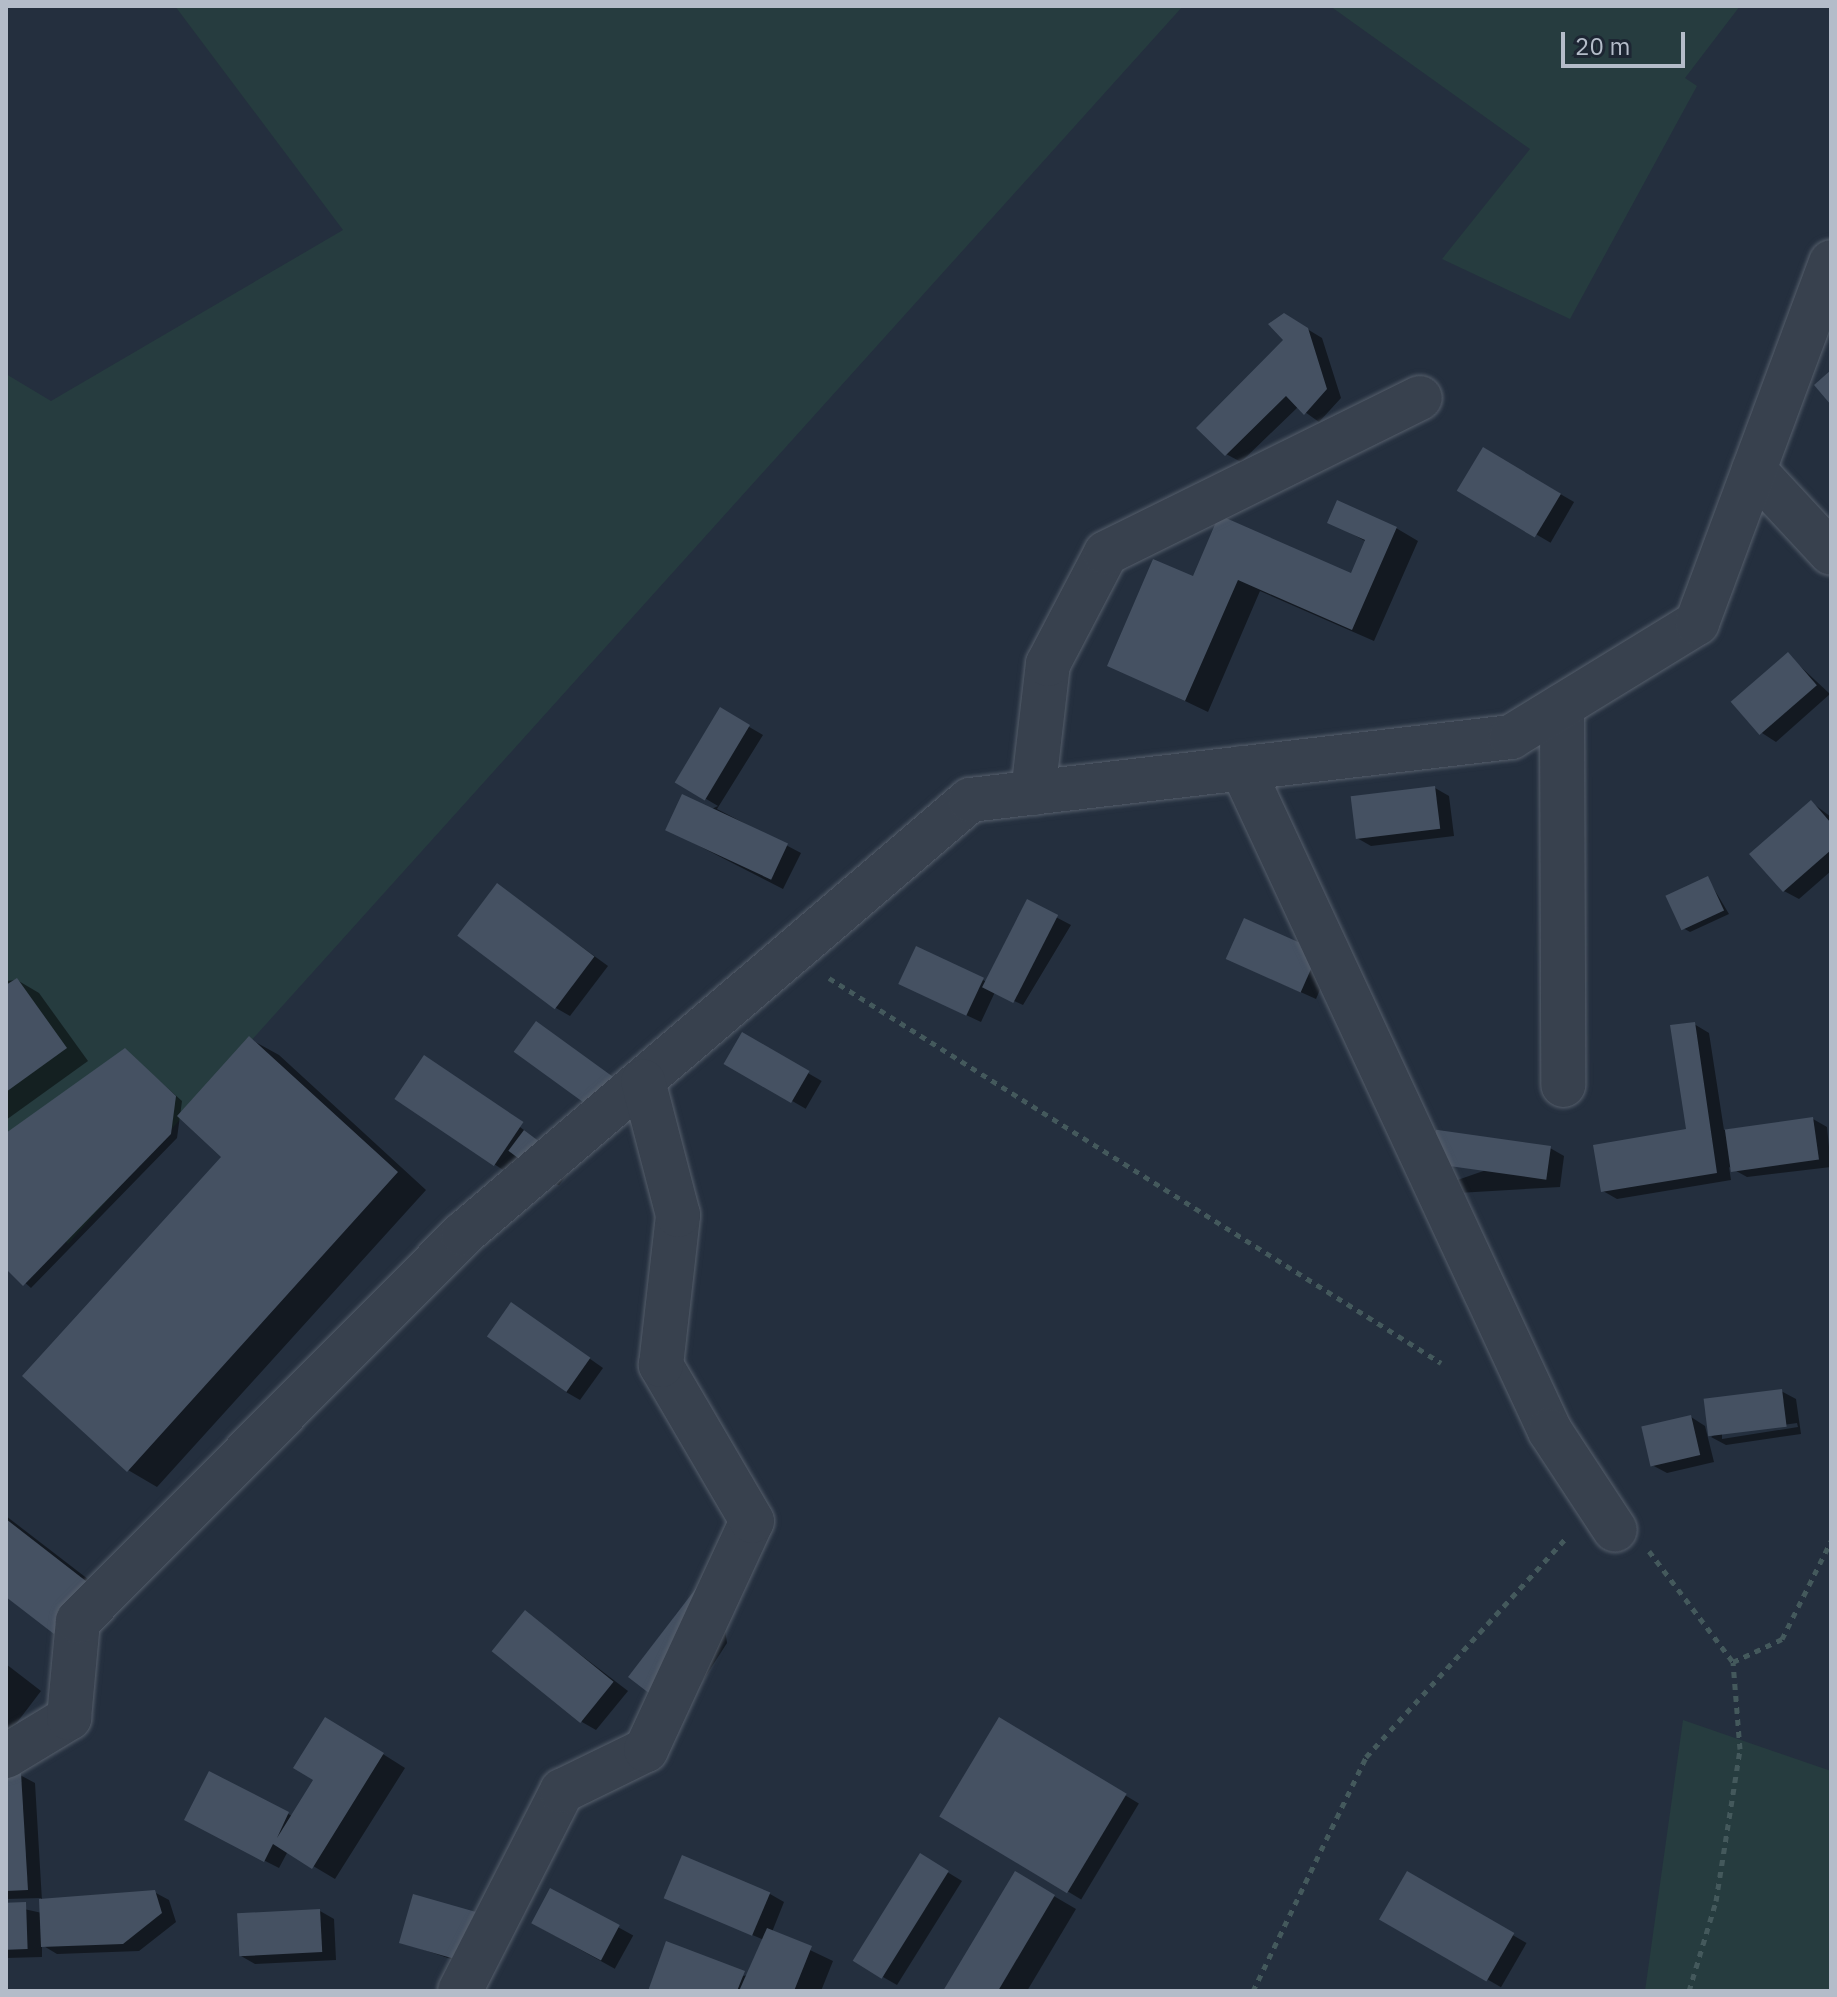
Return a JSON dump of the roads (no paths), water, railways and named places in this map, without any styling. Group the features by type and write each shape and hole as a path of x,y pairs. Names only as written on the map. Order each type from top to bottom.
{"street":[{"path":"6,1756 69,1718 78,1621 463,1234 970,800 1511,737 1697,623 1831,262"},
{"path":"1033,793 1048,664 1106,553 1420,398"},
{"path":"1754,470 1831,553"},
{"path":"1562,706 1563,1085"},
{"path":"1242,768 1550,1431 1615,1530"},
{"path":"460,1991 562,1791 646,1750 752,1521 661,1365 678,1215 643,1081"}]}
